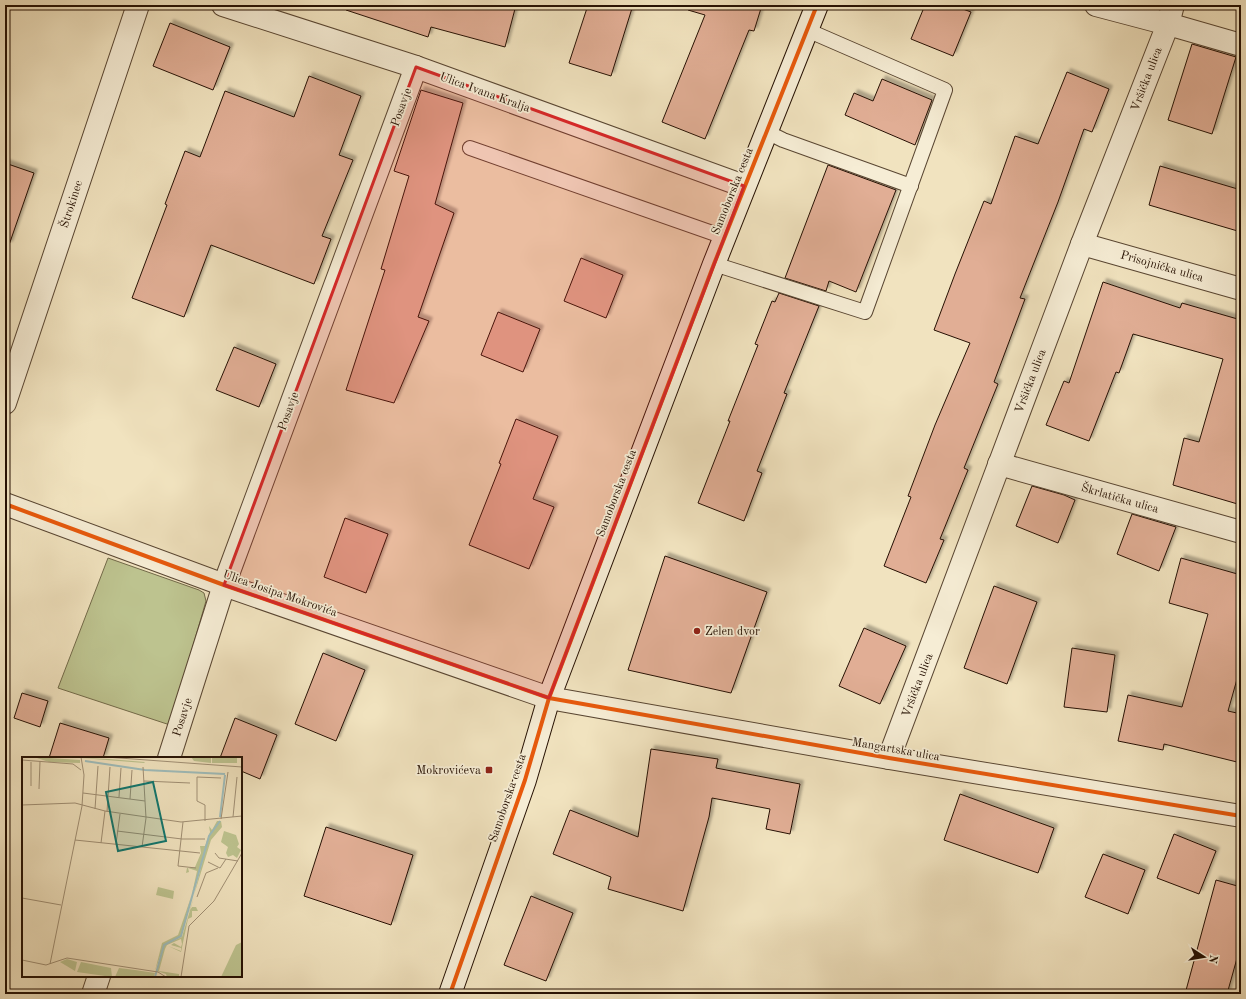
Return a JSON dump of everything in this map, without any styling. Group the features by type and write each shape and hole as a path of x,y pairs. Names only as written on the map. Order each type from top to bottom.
{"street":[{"name":"Štrokinec","path":"5,403 138,5"},
{"name":"Ulica Ivana Kralja","path":"223,5 416,67 744,186"},
{"name":"Samoborska cesta","path":"450,994 525,780 549,698 724,237 767,132 816,5"},
{"path":"1096,5 1170,14 1241,45"},
{"name":"Vršička ulica","path":"889,758 1170,14"},
{"name":"Posavje","path":"169,757 224,585 416,67"},
{"name":"Prisojnička ulica","path":"1082,244 1241,289"},
{"name":"Škrlatička ulica","path":"1000,464 1241,532"},
{"name":"Ulica Josipa Mokrovića","path":"5,504 224,585 549,698"},
{"name":"Mangartska ulica","path":"549,698 889,758 1241,816"},
{"path":"93,994 99,977"}],"lane":[{"path":"714,264 865,312 945,90 806,30"},
{"path":"767,132 783,140 911,186"},
{"path":"470,148 724,237"}],"highlighted area":[{"path":"416,67 744,186 549,698 224,585"}],"green space":[{"path":"108,558 204,593 206,601 170,725 58,688"}],"building":[{"path":"347,5 516,5 505,47 431,27 428,37 346,10"},
{"path":"588,5 633,5 611,76 569,63"},
{"path":"689,5 762,5 754,31 749,30 705,139 662,122 705,15 688,10"},
{"path":"925,5 952,5 971,12 953,56 911,39"},
{"path":"170,23 230,47 213,90 153,66"},
{"path":"1192,44 1236,57 1212,134 1168,120"},
{"path":"1067,72 1109,89 1092,132 1084,129 1058,202 1020,298 1025,299 994,382 998,384 964,468 968,470 940,539 944,540 926,583 884,566 911,497 908,496 935,425 970,343 934,330 984,201 991,204 1015,136 1038,144"},
{"path":"309,76 361,96 339,155 353,160 322,236 331,239 314,284 211,245 184,317 132,298 167,205 165,204 185,151 200,157 225,91 294,117"},
{"path":"882,79 932,100 915,145 845,115 854,93 873,101"},
{"path":"421,90 463,103 435,204 454,213 418,317 429,321 394,403 346,390 385,270 381,269 409,176 394,171"},
{"path":"5,163 34,173 9,245 5,244"},
{"path":"828,165 896,190 856,292 829,281 826,291 785,278"},
{"path":"1160,166 1241,190 1241,232 1149,205"},
{"path":"581,258 623,275 606,318 564,301"},
{"path":"1103,282 1180,308 1182,303 1241,320 1241,505 1173,485 1184,438 1199,442 1223,359 1133,334 1119,373 1116,372 1089,441 1046,425 1064,381 1069,383"},
{"path":"779,293 819,306 784,393 787,394 757,471 762,473 744,521 698,503 758,345 755,344 772,301 775,302"},
{"path":"498,312 540,329 523,372 481,355"},
{"path":"234,347 276,364 259,407 216,390"},
{"path":"516,419 558,436 533,499 554,507 529,569 469,545 501,464 499,463"},
{"path":"1032,486 1064,495 1075,500 1058,543 1016,526"},
{"path":"1132,514 1176,527 1159,571 1117,554"},
{"path":"345,518 388,534 366,593 324,577"},
{"name":"Zelen dvor","path":"665,556 767,592 731,693 628,670"},
{"path":"1181,558 1241,575 1241,665 1228,711 1241,714 1241,745 1237,762 1164,744 1163,750 1118,741 1128,695 1182,707 1208,614 1169,603"},
{"path":"994,586 1037,602 1007,684 964,668"},
{"path":"864,628 906,646 880,704 839,686"},
{"path":"1072,648 1115,655 1107,712 1064,707"},
{"path":"323,653 365,670 336,741 295,724"},
{"path":"22,693 48,701 40,727 14,718"},
{"path":"235,718 277,735 260,779 242,771 242,757 220,757"},
{"path":"60,723 109,738 103,757 49,757"},
{"path":"651,749 718,759 716,768 800,784 790,834 766,829 770,809 712,798 709,817 683,911 608,889 611,877 553,854 570,810 638,837"},
{"path":"960,794 1054,828 1038,873 944,840"},
{"path":"326,827 413,855 391,925 304,896"},
{"path":"1174,834 1216,851 1199,894 1157,878"},
{"path":"1103,854 1145,870 1128,914 1085,897"},
{"path":"1216,880 1241,887 1241,944 1227,994 1185,994"},
{"path":"531,896 573,913 546,981 504,965"}],"cycle path":[{"path":"450,994 525,780 549,698 714,264 817,5"},
{"path":"5,504 224,585 549,698 889,758 1241,816"}],"place":[{"name":"Zelen dvor","path":"697,631"},
{"name":"Mokrovićeva","path":"489,770"}]}
